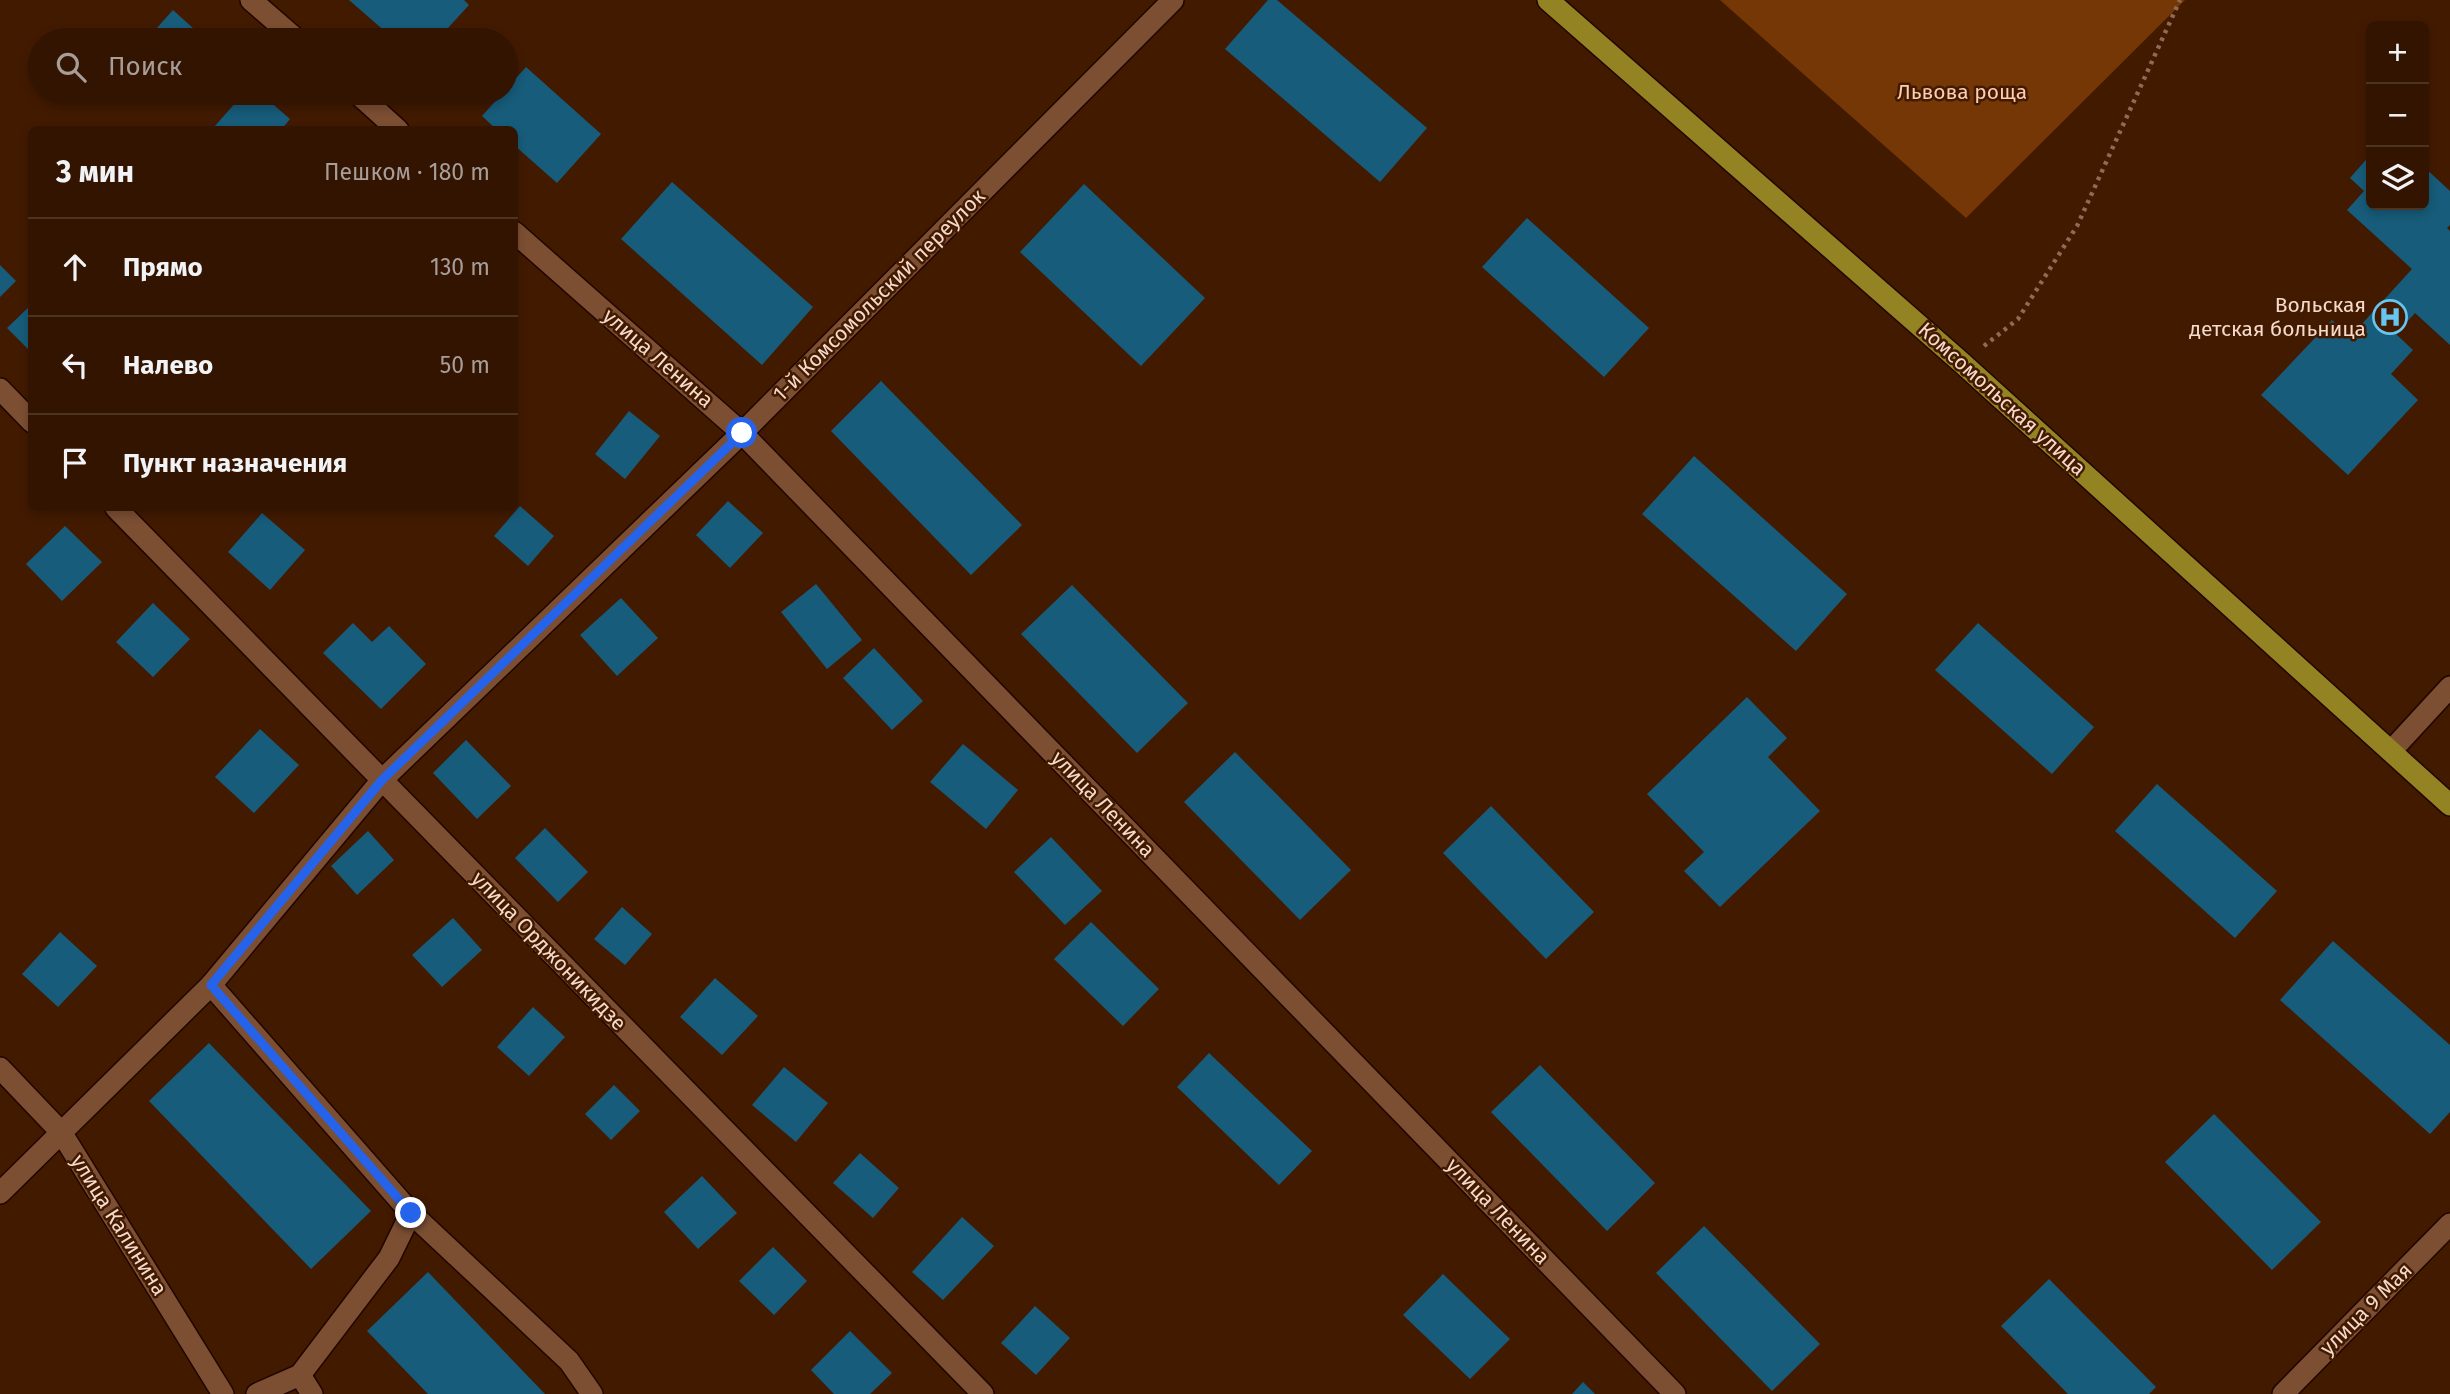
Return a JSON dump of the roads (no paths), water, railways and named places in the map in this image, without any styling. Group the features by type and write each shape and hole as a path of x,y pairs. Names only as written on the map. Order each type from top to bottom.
{"main road":[{"name":"Комсомольская улица","path":"1549,0 1962,363 2450,805"}],"street":[{"path":"251,0 283,28"},
{"name":"1-й Комсомольский переулок","path":"0,1193 211,985 382,780 742,433 1173,0"},
{"path":"370,105 394,126"},
{"name":"улица Ленина","path":"518,236 742,433 1675,1394"},
{"path":"0,389 28,418"},
{"name":"улица Орджоникидзе","path":"119,511 983,1394"},
{"path":"2392,750 2450,687"},
{"path":"211,985 411,1213 569,1361 592,1394"},
{"name":"улица Калинина","path":"0,1068 61,1132 223,1394"},
{"path":"257,1394 300,1375 389,1258 411,1213"},
{"name":"улица 9 Мая","path":"2283,1394 2450,1224"},
{"path":"300,1375 312,1394"}],"place":[{"name":"Вольская детская больница","path":"2390,317"}],"park label":[{"name":"Львова роща","path":"1962,92"}]}
